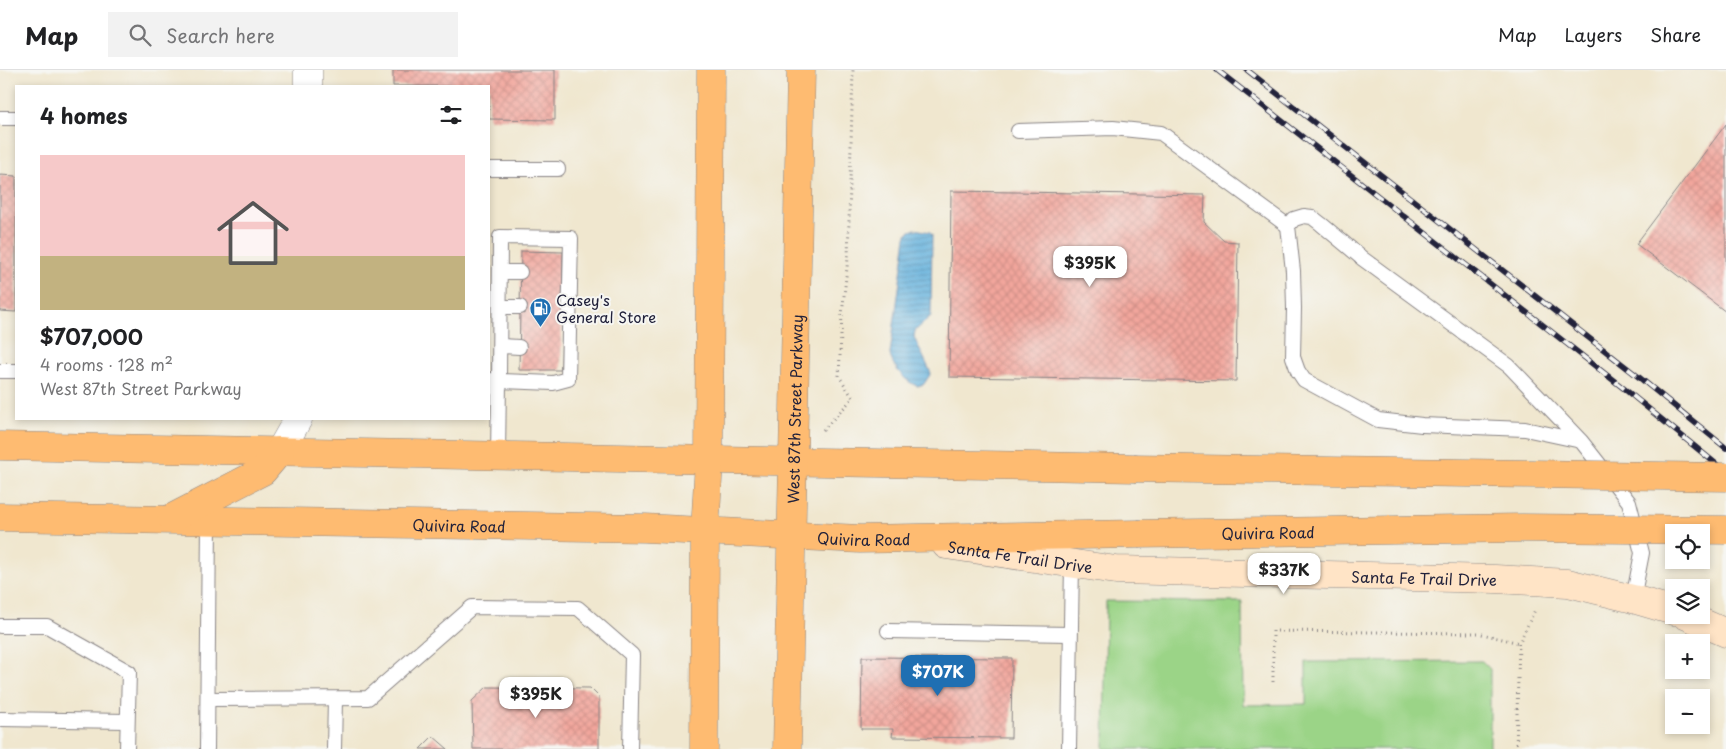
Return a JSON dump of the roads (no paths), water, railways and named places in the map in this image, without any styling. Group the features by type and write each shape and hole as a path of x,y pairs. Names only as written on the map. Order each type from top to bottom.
{"main road":[{"path":"704,749 705,532 709,461 711,70"},
{"name":"West 87th Street Parkway","path":"787,749 801,70"},
{"path":"0,446 709,461 793,461 861,464 1726,477"},
{"path":"170,519 263,470 280,451"},
{"name":"Quivira Road","path":"0,517 636,528 860,539 1522,528 1726,530"},
{"name":"Santa Fe Trail Drive","path":"903,539 1116,570 1495,579 1568,583 1633,598 1665,609"},
{"path":"1707,624 1726,632"}],"street":[{"path":"308,70 308,85"},
{"path":"280,451 297,420"}],"lane":[{"path":"0,118 15,118"},
{"path":"1018,131 1113,128 1160,133 1288,226"},
{"path":"490,169 558,169"},
{"path":"1581,441 1525,429 1422,425 1378,420 1304,380 1298,371 1293,357 1294,299 1288,226 1294,219 1304,216 1312,218 1321,224 1363,259 1509,366 1581,441 1629,502 1642,553 1633,598"},
{"path":"494,381 553,383 568,378 565,346 567,274 571,238 494,236 500,272 500,346 494,381 498,456"},
{"path":"500,272 520,272"},
{"path":"500,307 520,307"},
{"path":"500,346 519,346"},
{"path":"0,371 15,371"},
{"path":"207,749 209,520"},
{"path":"1069,749 1072,563"},
{"path":"208,699 368,698 472,607 578,608 632,655 630,749"},
{"path":"0,626 47,626 129,672 127,749"},
{"path":"888,631 1070,634"},
{"path":"334,749 335,699"},
{"path":"0,720 128,721"}],"water":[{"path":"915,229 930,232 932,235 931,316 915,331 914,337 931,373 924,384 918,386 909,382 900,373 893,363 890,354 906,237 908,232"}],"railway":[{"path":"1217,70 1622,387 1726,472"},
{"path":"1247,70 1640,378 1726,448"}],"place":[{"name":"Casey's General Store","path":"540,327"}]}
